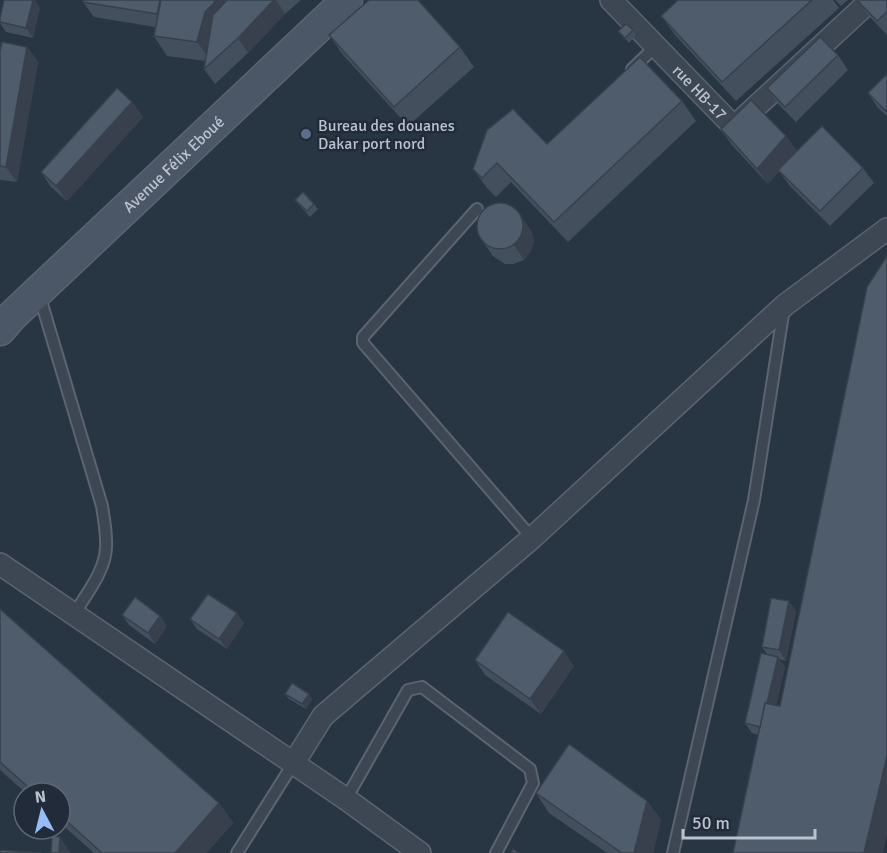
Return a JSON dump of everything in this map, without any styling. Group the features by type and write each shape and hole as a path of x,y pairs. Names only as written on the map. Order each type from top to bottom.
{"street":[{"name":"Avenue Félix Eboué","path":"0,330 12,316 347,0"},
{"name":"rue HB-17","path":"611,0 734,127 871,0"},
{"path":"292,764 323,716 532,538 785,305 887,229"},
{"path":"0,564 346,799 420,853"}],"lane":[{"path":"624,77 656,46"},
{"path":"477,209 363,337 363,343 532,538"},
{"path":"39,291 102,506 105,532 106,550 103,564 74,615"},
{"path":"673,853 754,500 785,305"},
{"path":"346,799 408,690 422,687 530,769 533,783 496,853"},
{"path":"237,853 292,764"}],"building":[{"path":"4,0 33,0 26,28 0,22"},
{"path":"83,0 160,0 157,14 83,2"},
{"path":"161,0 214,0 205,12 197,42 154,36"},
{"path":"227,0 274,0 204,69 213,15"},
{"path":"369,0 418,0 460,47 394,107 329,35"},
{"path":"678,0 812,0 722,82 661,16"},
{"path":"857,0 887,0 887,12 877,21"},
{"path":"626,24 633,30 625,38 618,31"},
{"path":"820,37 838,55 785,107 767,88"},
{"path":"2,42 27,47 6,167 0,166 0,51"},
{"path":"640,57 682,101 554,222 497,163 482,178 473,169 487,130 513,109 547,144"},
{"path":"887,74 887,112 868,93"},
{"path":"117,88 132,102 56,186 41,172"},
{"path":"751,100 786,136 757,169 721,129"},
{"path":"822,126 863,168 820,211 778,170"},
{"path":"303,192 314,204 307,211 295,200"},
{"path":"500,203 516,210 523,226 516,242 500,249 484,242 477,226 484,210"},
{"path":"887,256 887,756 864,853 733,853 765,703 780,706 867,287"},
{"path":"208,594 237,613 219,639 190,619"},
{"path":"135,597 160,616 148,633 122,615"},
{"path":"771,598 789,601 779,650 762,647"},
{"path":"0,609 219,803 175,853 102,853 72,826 72,781 21,781 0,762"},
{"path":"508,612 564,651 530,699 475,660"},
{"path":"761,653 778,657 760,727 745,723"},
{"path":"292,683 309,694 302,704 285,694"},
{"path":"569,744 647,801 634,853 622,853 536,793"},
{"path":"52,841 60,841 59,853 51,853"},
{"path":"0,850 42,853 0,853"}],"place":[{"name":"Bureau des douanes Dakar port nord","path":"306,134"}]}
